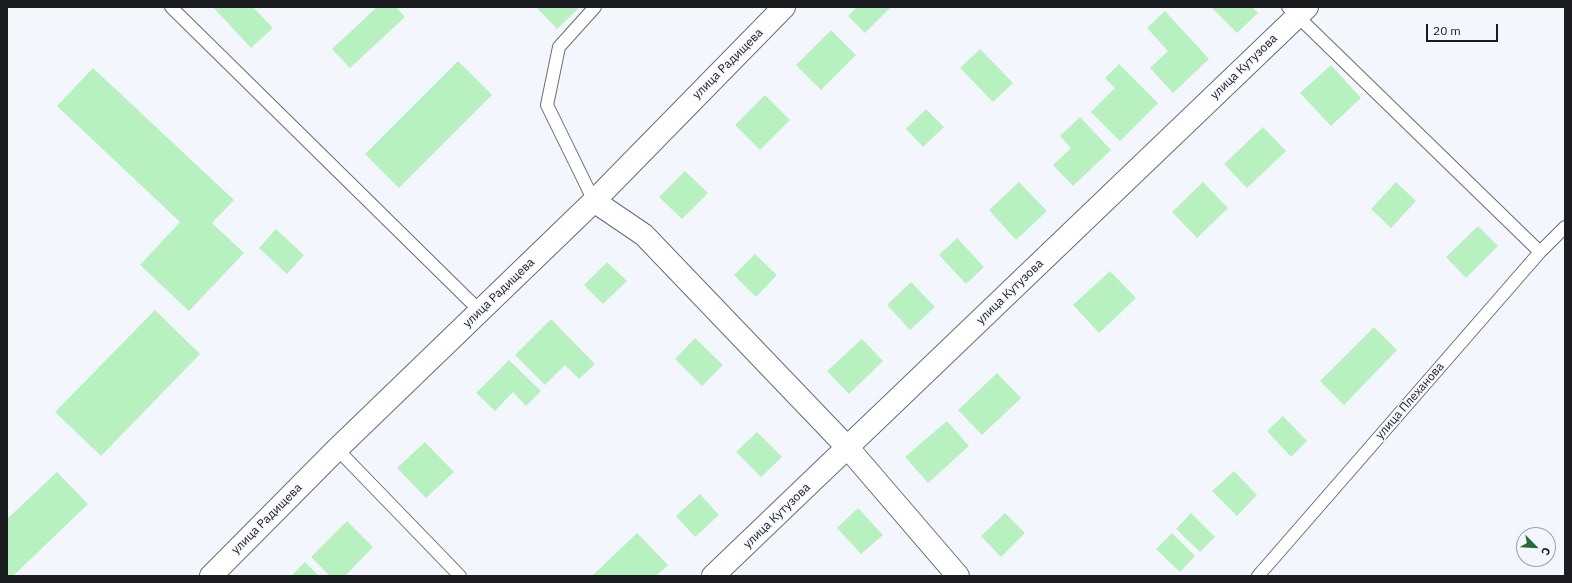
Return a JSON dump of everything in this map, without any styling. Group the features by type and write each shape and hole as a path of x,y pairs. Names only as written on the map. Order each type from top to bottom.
{"street":[{"name":"улица Радищева","path":"211,576 337,449 594,201 784,7"},
{"name":"улица Кутузова","path":"714,576 848,448 1297,10"},
{"path":"594,201 644,236 848,448 958,576"}],"lane":[{"path":"171,7 480,311"},
{"path":"594,7 559,48 547,105 594,201"},
{"path":"1297,10 1540,252"},
{"name":"улица Плеханова","path":"1258,576 1540,252 1565,227"},
{"path":"337,449 460,576"}],"building":[{"path":"213,7 253,7 273,28 251,48"},
{"path":"377,7 396,7 405,17 350,68 332,49"},
{"path":"536,7 580,7 557,29"},
{"path":"857,7 891,7 865,33 848,16"},
{"path":"1211,7 1252,7 1258,13 1237,33"},
{"path":"1165,11 1209,59 1173,93 1150,68 1168,51 1147,28"},
{"path":"831,30 856,55 821,90 796,65"},
{"path":"980,49 1013,83 993,102 960,68"},
{"path":"458,61 492,95 399,188 365,154"},
{"path":"1119,64 1158,103 1120,141 1091,112 1115,88 1105,78"},
{"path":"1331,65 1361,98 1331,126 1300,93"},
{"path":"93,68 234,200 212,223 244,253 189,311 140,265 180,222 57,106"},
{"path":"765,95 790,120 760,150 735,125"},
{"path":"926,109 944,127 923,147 906,129"},
{"path":"1080,117 1111,150 1073,186 1053,165 1071,148 1060,136"},
{"path":"1263,127 1286,151 1247,188 1224,164"},
{"path":"685,171 708,193 682,219 659,197"},
{"path":"1019,182 1047,211 1016,240 989,210"},
{"path":"1203,182 1228,208 1197,238 1172,212"},
{"path":"1396,182 1416,201 1391,228 1371,209"},
{"path":"1478,226 1498,246 1466,278 1446,257"},
{"path":"276,229 304,255 287,274 259,248"},
{"path":"957,238 984,267 966,284 939,255"},
{"path":"755,254 777,275 756,297 734,275"},
{"path":"607,262 627,281 603,304 584,285"},
{"path":"1110,271 1136,298 1099,333 1073,305"},
{"path":"911,282 935,307 910,330 887,305"},
{"path":"155,310 200,354 101,456 55,412"},
{"path":"551,319 595,364 579,379 565,365 545,385 515,355"},
{"path":"1374,327 1397,350 1344,405 1320,381"},
{"path":"695,338 723,365 702,386 675,359"},
{"path":"862,339 883,361 849,394 827,371"},
{"path":"509,360 541,391 526,406 513,392 495,411 476,393"},
{"path":"997,373 1021,398 982,435 958,410"},
{"path":"1283,416 1307,441 1291,457 1267,431"},
{"path":"947,421 969,446 928,483 905,457"},
{"path":"757,432 782,457 761,477 736,452"},
{"path":"425,442 454,472 426,498 397,468"},
{"path":"1234,471 1257,495 1237,516 1212,491"},
{"path":"57,472 88,504 13,576 7,576 7,519"},
{"path":"700,494 719,515 695,537 676,516"},
{"path":"858,508 883,535 861,554 837,528"},
{"path":"1005,513 1025,533 1001,557 981,536"},
{"path":"1191,513 1215,537 1200,552 1176,529"},
{"path":"347,521 373,547 345,576 330,576 311,557"},
{"path":"637,533 668,565 656,576 592,576"},
{"path":"1172,533 1195,556 1180,572 1156,549"},
{"path":"305,562 319,576 291,576"}]}
